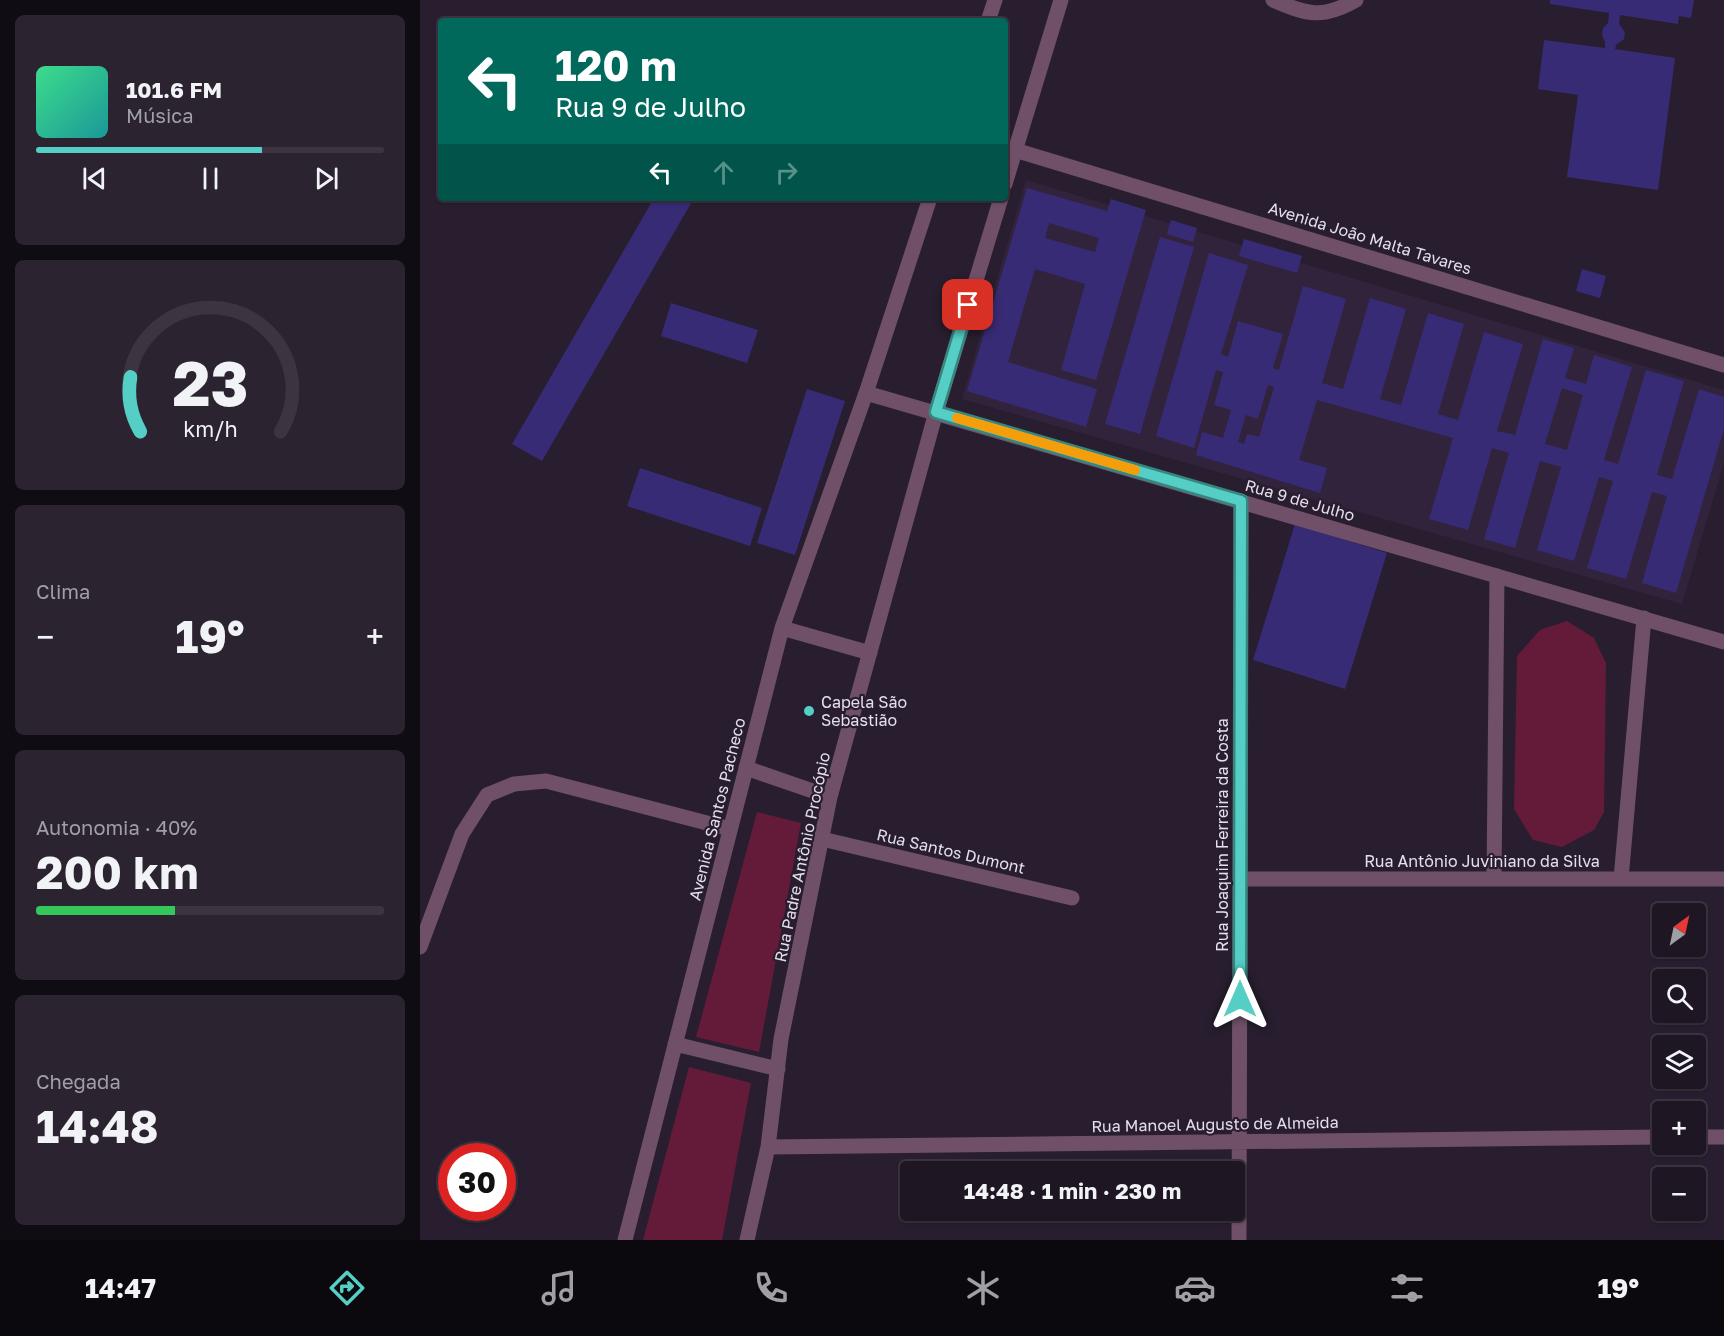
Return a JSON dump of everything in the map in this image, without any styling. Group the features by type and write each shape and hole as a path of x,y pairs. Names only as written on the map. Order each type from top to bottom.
{"street":[{"path":"989,18 995,0"},
{"path":"1010,148 1061,0"},
{"path":"1273,0 1291,8 1321,14 1339,9 1356,0"},
{"name":"Avenida João Malta Tavares","path":"1010,148 1724,365"},
{"name":"Avenida Santos Pacheco","path":"625,1240 782,628 866,393 929,201"},
{"name":"Rua Padre Antônio Procópio","path":"747,1240 768,1148 781,1039 830,797 936,412 1000,201"},
{"name":"Rua 9 de Julho","path":"866,393 1724,642"},
{"name":"Rua Joaquim Ferreira da Costa","path":"1239,1240 1241,501"},
{"path":"1494,879 1497,576"},
{"path":"1621,879 1644,618"},
{"path":"782,628 870,654"},
{"path":"746,768 830,797"},
{"path":"420,947 462,834 487,795 514,784 546,781 730,829"},
{"name":"Rua Santos Dumont","path":"822,839 1072,898"},
{"name":"Rua Antônio Juviniano da Silva","path":"1240,879 1724,879"},
{"path":"675,1044 778,1069"},
{"name":"Rua Manoel Augusto de Almeida","path":"768,1148 1652,1137"},
{"path":"1706,1137 1724,1137"}],"shaded area":[{"path":"1026,180 1724,390 1724,463 1682,604 962,399"},
{"path":"1567,621 1594,638 1606,663 1604,812 1594,830 1562,847 1533,840 1514,809 1517,656 1540,630"},
{"path":"757,812 801,823 759,1052 696,1037"},
{"path":"689,1067 751,1083 722,1240 643,1240"}],"building":[{"path":"1550,0 1694,0 1691,18 1679,16 1678,24 1620,15 1619,24 1625,32 1624,39 1616,45 1615,49 1675,58 1658,190 1567,177 1578,95 1538,89 1544,40 1605,48 1602,35 1603,28 1608,23 1609,13 1550,4"},
{"path":"1027,188 1107,211 1111,199 1146,210 1096,380 1061,370 1085,284 1035,269 1008,362 1097,389 1086,427 967,391","holes":["1049,223 1099,238 1095,252 1045,238"]},
{"path":"652,201 692,201 542,461 512,444"},
{"path":"1171,220 1197,228 1193,242 1167,234"},
{"path":"1160,237 1194,247 1140,434 1105,424"},
{"path":"1244,239 1302,256 1297,273 1239,256"},
{"path":"1209,253 1248,265 1221,354 1228,357 1238,321 1283,334 1273,368 1279,370 1303,286 1346,299 1322,383 1343,389 1370,298 1406,309 1380,399 1401,405 1428,313 1464,324 1438,414 1458,420 1484,332 1523,344 1497,431 1515,435 1543,339 1574,348 1565,378 1586,384 1594,355 1632,367 1604,460 1618,464 1646,370 1684,381 1657,475 1672,479 1699,389 1724,397 1724,429 1676,593 1642,583 1667,496 1652,492 1626,579 1587,568 1613,481 1599,477 1574,561 1537,550 1561,467 1540,461 1515,548 1484,539 1509,453 1492,448 1468,530 1429,519 1453,438 1317,400 1299,460 1327,468 1320,493 1196,455 1202,432 1223,438 1231,410 1214,405 1223,372 1216,370 1194,448 1156,436","holes":["1268,385 1274,387 1259,437 1247,434 1244,444 1238,442 1246,415 1258,419","1562,388 1583,395 1567,450 1545,444"]},
{"path":"1582,269 1606,276 1600,298 1576,291"},
{"path":"671,303 758,330 747,363 661,336"},
{"path":"807,389 845,401 795,555 757,543"},
{"path":"640,468 762,508 750,546 627,506"},
{"path":"1295,524 1387,553 1345,689 1253,660"}],"slow traffic":[{"path":"957,418 1135,470"}],"place":[{"name":"Capela São Sebastião","path":"809,711"}],"route":[{"path":"968,305 936,412 1241,501 1240,999"}]}
